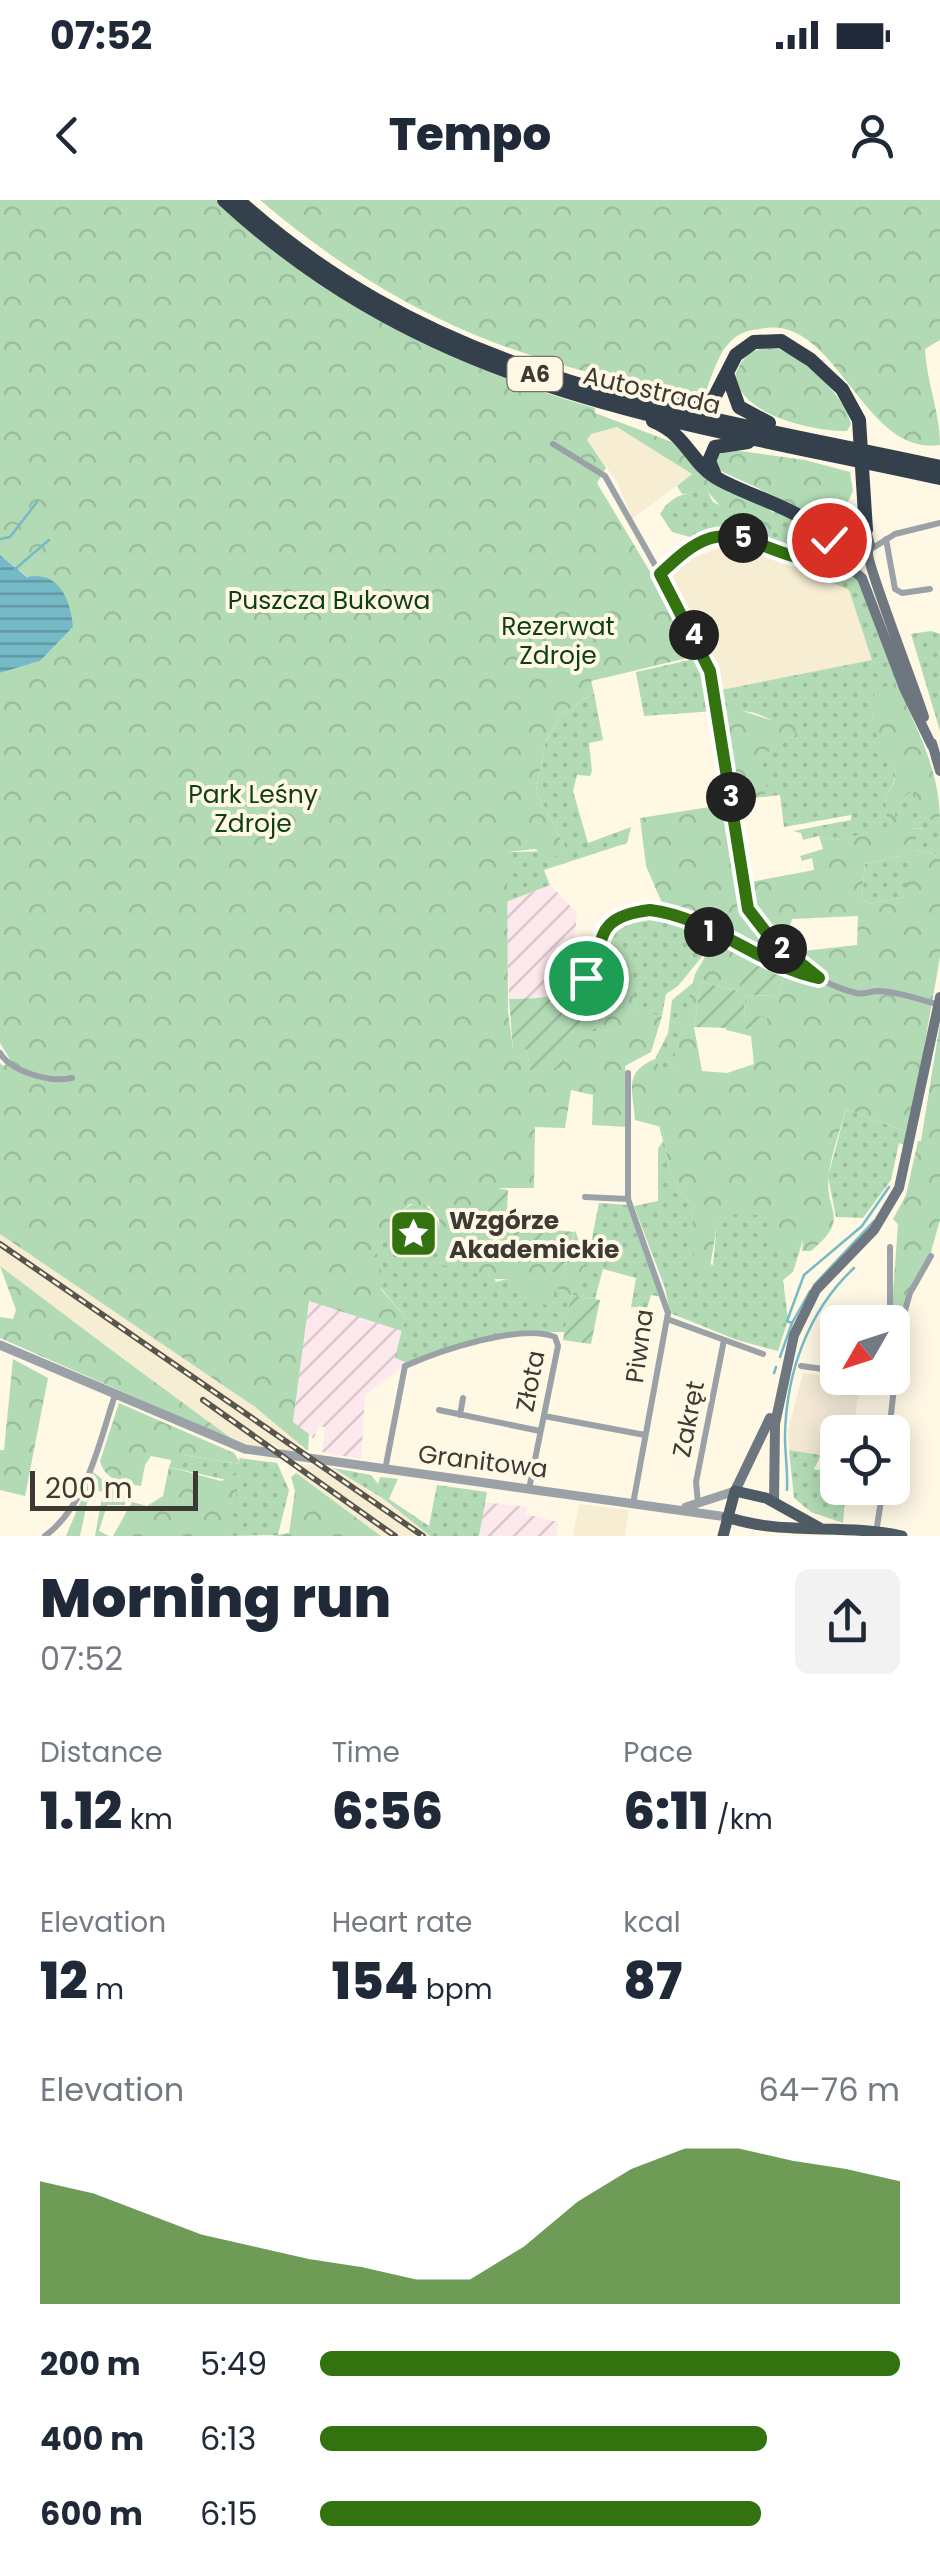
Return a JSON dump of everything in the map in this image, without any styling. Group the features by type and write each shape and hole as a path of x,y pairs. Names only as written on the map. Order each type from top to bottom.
{"highway":[{"name":"Autostrada","path":"224,200 294,259 483,365 595,401 787,444 940,468"},
{"name":"Autostrada","path":"238,200 311,260 387,314 520,369 640,401 832,444 940,478"},
{"path":"640,401 704,404 718,394 738,353 762,339 781,340 838,385 854,408 861,431 866,531"},
{"path":"728,372 733,398 749,414 832,444"},
{"path":"595,401 673,430 722,481 820,530 829,543"},
{"path":"722,481 709,462 720,443 787,444"},
{"path":"790,513 841,524 860,502 864,479"}],"main road":[{"path":"932,746 904,688 877,609 858,572 834,555 829,543 841,524 866,531 867,565 897,632 940,771"},
{"path":"846,562 858,561 868,552"},
{"path":"723,1536 735,1491 760,1447 806,1307 885,1214 911,1149 940,1002"},
{"path":"761,1533 774,1502 774,1434 781,1384"},
{"path":"735,1491 774,1502 821,1528"},
{"path":"727,1517 761,1533 821,1528 902,1536"}],"street":[{"path":"553,444 605,476 710,671 748,909 772,940 819,978"},
{"path":"866,531 876,539 886,539 940,523"},
{"path":"660,574 695,544 718,536 747,538 818,565 846,562"},
{"path":"868,552 886,539"},
{"path":"886,539 894,588 902,592 930,589"},
{"path":"794,555 819,558 829,543"},
{"path":"562,988 590,975 600,937 624,917 662,912 790,971 860,995 884,992 940,1002"},
{"path":"0,1053 9,1066 52,1080 72,1078"},
{"path":"584,1197 628,1198 628,1073"},
{"name":"Piwna","path":"628,1198 664,1291 667,1319 633,1503"},
{"path":"890,1247 890,1305"},
{"path":"907,1305 931,1256"},
{"path":"667,1319 763,1354"},
{"name":"Złota","path":"385,1470 405,1366 490,1339 535,1332 557,1338 529,1489"},
{"name":"Zakręt","path":"698,1505 696,1482 724,1340"},
{"name":"Granitowa","path":"0,1345 228,1444 282,1456 678,1507 727,1517"},
{"path":"800,1366 820,1369"},
{"path":"46,1536 60,1523 94,1466 115,1395"},
{"path":"460,1414 464,1398"},
{"path":"439,1410 540,1431"},
{"path":"544,1416 645,1435"},
{"path":"883,1488 880,1529 878,1535 876,1521 883,1488"},
{"name":"Granitowa","path":"678,1507 698,1505 735,1491"}],"shaded area":[{"path":"617,427 693,474 632,519 617,481 586,441 591,434"},
{"path":"749,544 849,590 873,660 721,690 710,652 669,576 680,562 729,545 731,553 738,552"},
{"path":"550,885 577,913 575,935 565,945 569,977 559,982 560,992 548,999 509,999 506,902"},
{"path":"0,1234 255,1407 301,1444 298,1449 302,1453 284,1451 273,1443 269,1449 235,1441 56,1308 23,1288 0,1266"},
{"path":"309,1300 402,1331 395,1358 407,1363 365,1395 361,1459 322,1452 325,1427 318,1426 314,1439 293,1422"},
{"path":"803,1373 820,1375 820,1395 858,1395 855,1415 820,1415 820,1455 789,1450 788,1431"},
{"path":"302,1464 320,1466 329,1472 333,1468 384,1499 430,1536 381,1536 296,1473"},
{"path":"485,1502 527,1507 526,1514 558,1522 556,1536 479,1536"},
{"path":"579,1504 629,1510 625,1536 573,1536"}],"green space":[{"name":"Park Leśny Zdroje","path":"0,200 216,200 302,269 393,326 490,372 595,408 595,413 680,445 782,519 782,535 722,508 706,490 682,494 677,486 692,474 617,427 591,434 587,440 606,468 597,483 700,655 591,681 594,693 560,715 545,744 536,791 567,851 549,859 535,849 507,852 508,1012 513,1048 526,1049 531,1071 572,1031 596,1031 598,983 624,954 636,1010 662,1016 651,1052 625,1066 628,1127 592,1125 593,1095 571,1090 565,1128 535,1127 534,1188 494,1188 520,1238 564,1274 575,1230 586,1261 571,1295 557,1288 549,1307 507,1279 480,1279 472,1261 481,1248 477,1244 453,1265 441,1266 439,1219 429,1206 410,1204 373,1258 386,1279 381,1289 405,1317 402,1331 309,1301 293,1422 309,1434 308,1451 255,1407 0,1234 0,1063 3,1066 11,1061 0,1043 0,673 40,661 73,627 28,577 0,555"},
{"path":"260,200 940,200 940,340 925,349 940,445 914,443 891,431 813,344 791,331 766,328 735,338 719,359 704,396 579,370 467,331 414,306 312,241"},
{"path":"772,347 796,358 830,388 847,412 851,424 847,431 815,428 780,418 764,411 740,390 735,376 744,359"},
{"path":"725,449 805,460 850,472 853,491 843,512 830,517 815,515 719,470 715,460"},
{"path":"706,489 713,502 782,535 782,519 774,516 774,509 823,536 824,549 811,556 736,533 697,539 672,532 660,514 664,508 680,496"},
{"path":"783,556 815,569 845,571 859,581 913,718 905,703 872,716 894,766 892,786 885,795 889,830 835,840 819,836 803,840 801,833 793,831 851,820 851,815 784,827 780,795 764,797 754,760 795,735 751,712 723,716 721,690 872,660 849,590 781,560"},
{"path":"911,634 940,634 940,731"},
{"path":"703,657 715,711 644,716 636,672"},
{"path":"896,683 926,750 939,803 940,822 919,816 918,799 912,791 895,803 895,818 908,818 912,829 926,828 900,856 865,864 862,898 868,904 905,897 910,857 917,850 940,855 940,957 909,1133 846,1109 829,1173 834,1221 824,1239 811,1251 802,1251 803,1240 780,1249 772,1239 767,1215 719,1214 709,1273 694,1260 692,1204 673,1178 662,1127 635,1120 632,1083 638,1070 655,1059 663,1074 671,1070 695,974 719,933 665,910 646,866 640,818 728,804 740,884 814,870 812,858 802,861 800,856 823,849 819,836 835,840 888,829 885,795 892,787 895,771 873,726 875,690","holes":["858,916 857,945 803,951 786,940 792,919","749,958 784,976 778,996 745,995 744,1016 753,1029 727,1024 726,1030 751,1036 754,1064 727,1073 702,1071 694,1027 701,982 738,991"]},
{"path":"594,693 603,740 589,743 592,771 590,776 577,775 573,791 588,843 631,827 627,843 544,870 550,885 506,902 507,852 567,851 536,791 545,744 560,715"},
{"path":"737,709 770,720 797,719 795,735 755,760 768,773 764,797 736,799 723,716"},
{"path":"911,790 940,822 940,855 917,850 906,897 868,904 862,898 865,864 900,856 924,828 912,829 894,818 895,802"},
{"path":"655,914 714,942 678,986 666,994 662,1016 636,1011 624,955 598,983 604,936 625,919"},
{"path":"748,958 784,976 778,996 745,995 744,1016 767,1017 767,1029 694,1027 701,982 738,991"},
{"path":"599,967 596,1031 572,1031 563,1040 564,1067 531,1072 526,1049 513,1049 509,999 559,994 581,985"},
{"path":"694,982 671,1071 662,1075 655,1059 668,1033 672,1000"},
{"path":"940,1023 940,1220 929,1259 905,1305 892,1305 898,1224 893,1219 906,1195 921,1141"},
{"path":"846,1109 909,1133 907,1146 899,1143 891,1180 863,1218 836,1217 828,1177"},
{"path":"659,1126 673,1178 692,1204 695,1260 713,1265 718,1214 767,1214 789,1244 803,1240 793,1272 783,1280 788,1320 778,1351 737,1340 670,1313 665,1288 634,1206 658,1201 658,1149 663,1141"},
{"path":"492,1187 508,1190 507,1214 527,1227 574,1232 564,1275 554,1273 513,1234 486,1220 483,1209"},
{"path":"418,1202 437,1220 441,1265 453,1265 477,1243 496,1282 507,1279 539,1297 586,1261 580,1241 591,1243 599,1203 628,1205 663,1297 651,1295 647,1308 631,1307 636,1278 603,1269 595,1299 571,1295 565,1332 510,1332 407,1363 395,1358 405,1317 381,1288 372,1258 397,1218"},
{"path":"0,1266 235,1441 0,1338 0,1317 13,1319 16,1310"},
{"path":"571,1295 600,1300 591,1344 563,1340"},
{"path":"13,1359 48,1378 25,1496 0,1490 0,1450 4,1450"},
{"path":"119,1403 234,1453 241,1464 183,1455 171,1460 151,1456 141,1486 116,1480 106,1473 100,1461"},
{"path":"789,1450 820,1455 814,1469 820,1470 820,1505 845,1505 843,1523 811,1512 794,1498"},
{"path":"173,1456 240,1464 239,1458 277,1463 289,1490 278,1535 227,1536 231,1481 169,1467"},
{"path":"169,1467 221,1481 240,1473 229,1536 113,1536 132,1502 147,1506 163,1496"},
{"path":"333,1468 371,1475 378,1484 380,1477 398,1479 389,1499 429,1526 437,1485 487,1492 479,1536 430,1536 384,1499"},
{"path":"93,1472 126,1498 125,1505 107,1505 99,1531 109,1536 95,1536 103,1492 90,1489 80,1536 66,1536"},
{"path":"296,1473 381,1536 270,1536 289,1533 295,1491 291,1477"}],"water":[{"path":"0,555 27,577 48,578 56,583 70,608 73,627 40,661 0,673"}],"waterway":[{"path":"0,539 10,537 37,502"},
{"path":"15,569 49,540"},
{"path":"780,1357 792,1323 787,1321 804,1275 862,1226 889,1187"},
{"path":"814,1285 874,1221"},
{"path":"787,1490 786,1412 795,1366 812,1323 854,1268"},
{"path":"792,1323 810,1291"},
{"path":"774,1373 776,1367"}],"railway":[{"path":"0,1244 423,1536"},
{"path":"203,1400 395,1536"}],"place":[{"name":"Wzgórze Akademickie","path":"414,1234"}],"route":[{"path":"586,978 592,972 599,939 608,928 624,917 650,910 701,928 793,972 819,978 772,940 748,909 710,671 705,654 660,574 695,544 718,536 747,538 812,559 824,555 829,540"}],"park label":[{"name":"Puszcza Bukowa","path":"329,600"},
{"name":"Rezerwat Zdroje","path":"558,640"}]}
